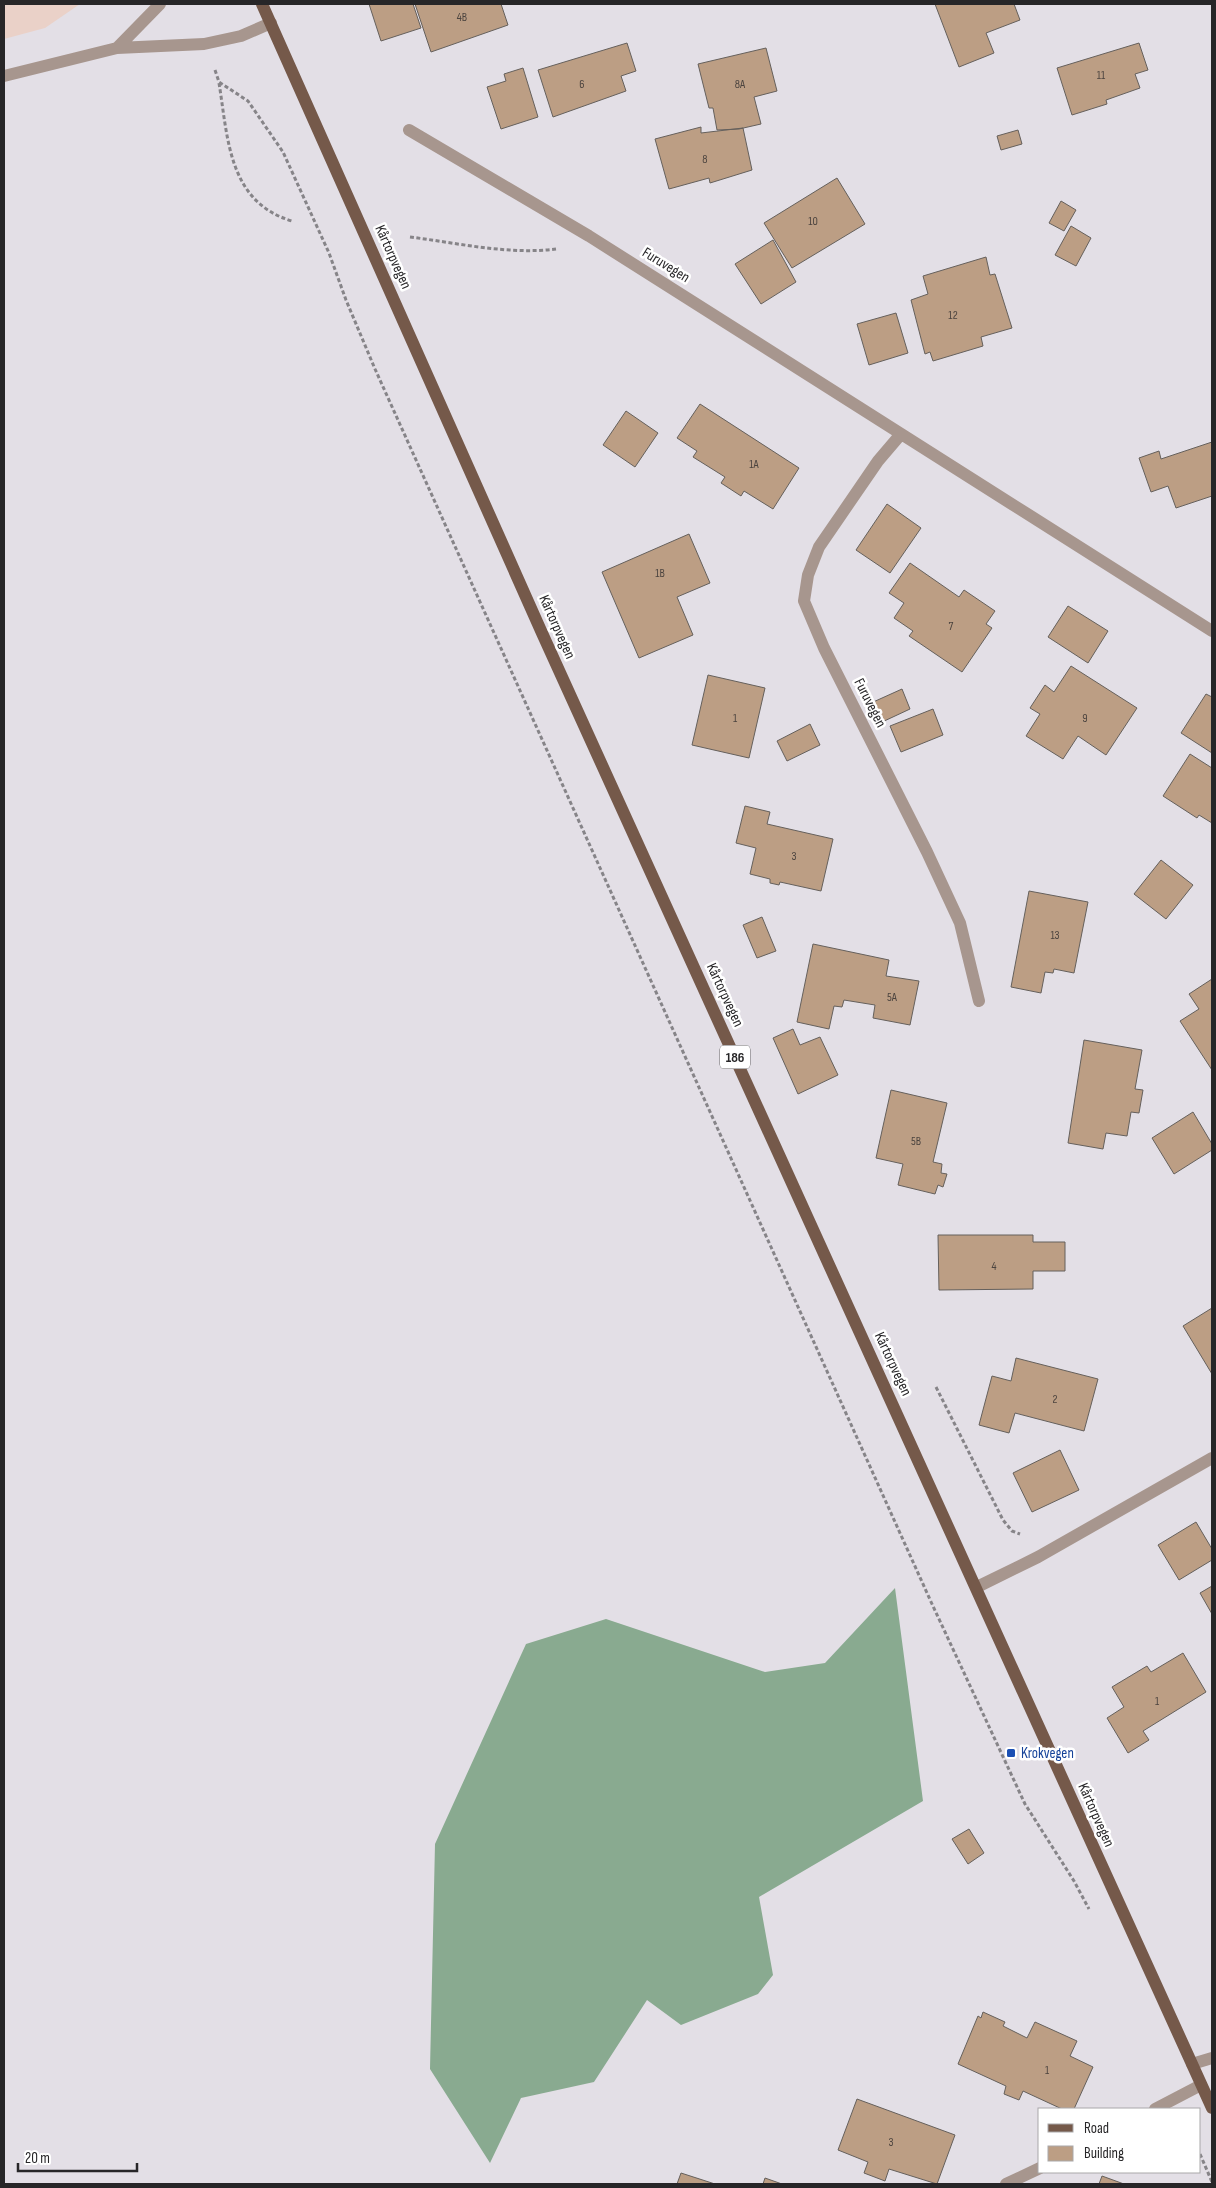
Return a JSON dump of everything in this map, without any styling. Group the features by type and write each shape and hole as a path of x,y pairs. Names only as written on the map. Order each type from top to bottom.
{"main road":[{"name":"Kårtorpvegen","path":"262,4 542,633 977,1587 1212,2108"}],"street":[{"path":"117,48 160,4"},
{"path":"4,76 117,48 204,44 241,36 271,23"},
{"name":"Furuvegen","path":"409,130 589,236 1212,631"},
{"name":"Furuvegen","path":"902,434 878,461 819,547 808,574 804,601 824,648 927,852 960,923 979,1001"},
{"path":"977,1587 1038,1557 1212,1458"},
{"path":"1192,2064 1212,2058"},
{"path":"1157,2108 1202,2084"},
{"path":"1006,2184 1038,2169"}],"path":[{"path":"215,70 233,165 240,182 267,210 292,221"},
{"path":"218,82 248,101 283,152 308,202 375,369 936,1611 1025,1804 1074,1881 1091,1913"},
{"path":"410,237 537,252 564,249 578,244 589,236"},
{"path":"936,1387 1003,1520 1012,1531 1029,1534"},
{"path":"1201,2156 1212,2182"}],"shaded area":[{"path":"4,4 80,4 45,28 4,39"}],"green space":[{"path":"895,1588 923,1801 759,1897 773,1975 758,1994 681,2025 647,2000 594,2082 521,2098 490,2163 430,2069 435,1844 526,1644 606,1619 765,1672 825,1663"}],"building":[{"path":"369,4 413,4 421,28 381,41"},
{"path":"415,4 501,4 508,25 431,52"},
{"path":"935,4 1014,4 1020,20 986,33 994,53 959,67"},
{"path":"627,43 636,71 621,76 626,91 553,117 538,70"},
{"path":"1139,43 1148,70 1135,74 1140,88 1106,100 1107,104 1072,115 1057,68"},
{"path":"766,48 777,91 754,97 761,124 739,129 717,130 713,108 709,108 698,64"},
{"path":"523,68 538,117 501,129 487,87 506,81 504,74"},
{"path":"701,127 701,133 743,128 752,170 710,183 709,178 669,189 655,139"},
{"path":"1018,130 1022,144 1001,150 997,136"},
{"path":"837,178 865,224 792,268 764,223"},
{"path":"1061,201 1076,210 1064,231 1049,223"},
{"path":"1071,226 1091,238 1076,266 1055,255"},
{"path":"773,240 796,282 761,304 735,264"},
{"path":"986,257 990,275 995,274 1012,328 981,337 983,346 933,361 930,352 925,354 911,300 928,294 923,276"},
{"path":"896,313 908,353 869,365 857,324"},
{"path":"700,404 799,468 773,509 744,491 741,496 721,483 725,477 693,457 697,451 677,438"},
{"path":"626,411 658,433 635,467 603,445"},
{"path":"1212,442 1212,496 1176,508 1168,486 1151,492 1139,458 1159,451 1161,459"},
{"path":"887,504 921,528 890,573 856,550"},
{"path":"689,534 710,583 677,597 693,635 639,658 602,572"},
{"path":"910,563 959,597 964,590 995,611 986,624 992,628 962,672 909,636 913,631 894,618 904,603 889,593"},
{"path":"1068,606 1108,631 1088,663 1048,637"},
{"path":"1071,666 1137,708 1106,755 1078,736 1063,759 1026,736 1040,714 1030,708 1045,685 1054,692"},
{"path":"708,675 765,688 749,758 692,745"},
{"path":"902,689 910,709 880,723 871,703"},
{"path":"1206,694 1212,697 1212,753 1181,733"},
{"path":"933,709 943,735 901,752 890,726"},
{"path":"810,724 820,745 787,761 777,741"},
{"path":"1190,754 1212,768 1212,823 1199,815 1197,818 1163,796"},
{"path":"745,806 770,812 767,824 833,839 821,891 780,882 779,885 770,883 770,879 750,874 756,848 736,843"},
{"path":"1161,860 1193,885 1166,919 1134,894"},
{"path":"1029,891 1088,902 1074,973 1054,969 1053,973 1045,972 1041,993 1011,987"},
{"path":"762,917 776,951 757,958 743,925"},
{"path":"813,944 889,960 886,976 919,981 910,1025 873,1018 875,1005 844,1000 842,1007 834,1006 829,1029 797,1022"},
{"path":"1212,979 1212,1070 1180,1021 1199,1009 1189,994"},
{"path":"793,1029 800,1045 820,1037 838,1075 798,1094 773,1038"},
{"path":"1084,1040 1142,1050 1135,1089 1143,1090 1139,1113 1131,1112 1127,1136 1106,1133 1103,1149 1068,1143"},
{"path":"891,1090 947,1103 933,1162 942,1164 941,1173 947,1174 943,1187 938,1185 935,1194 898,1185 903,1164 876,1158"},
{"path":"1193,1112 1212,1144 1212,1150 1174,1174 1152,1138"},
{"path":"938,1235 1033,1235 1033,1242 1065,1242 1065,1271 1033,1271 1033,1289 939,1290"},
{"path":"1212,1308 1212,1374 1183,1326"},
{"path":"1016,1358 1098,1379 1084,1431 1015,1413 1009,1433 979,1425 992,1376 1011,1381"},
{"path":"1060,1450 1079,1490 1032,1512 1013,1473"},
{"path":"1196,1522 1212,1549 1212,1560 1179,1580 1158,1545"},
{"path":"1212,1586 1212,1614 1200,1593"},
{"path":"1183,1653 1206,1692 1143,1731 1149,1740 1128,1753 1107,1718 1124,1707 1112,1687 1147,1666 1151,1672"},
{"path":"969,1829 984,1853 968,1864 952,1839"},
{"path":"983,2012 1005,2022 1003,2026 1027,2038 1035,2022 1077,2041 1070,2056 1093,2067 1074,2108 1060,2108 1023,2091 1019,2100 1004,2094 1006,2086 958,2064 978,2016 981,2018"},
{"path":"857,2099 955,2135 937,2184 889,2169 885,2181 864,2173 868,2162 838,2150"},
{"path":"681,2173 715,2184 677,2184"},
{"path":"1102,2176 1124,2184 1099,2184"},
{"path":"765,2178 782,2184 763,2184"}],"place":[{"name":"Krokvegen","path":"1011,1753"}]}
